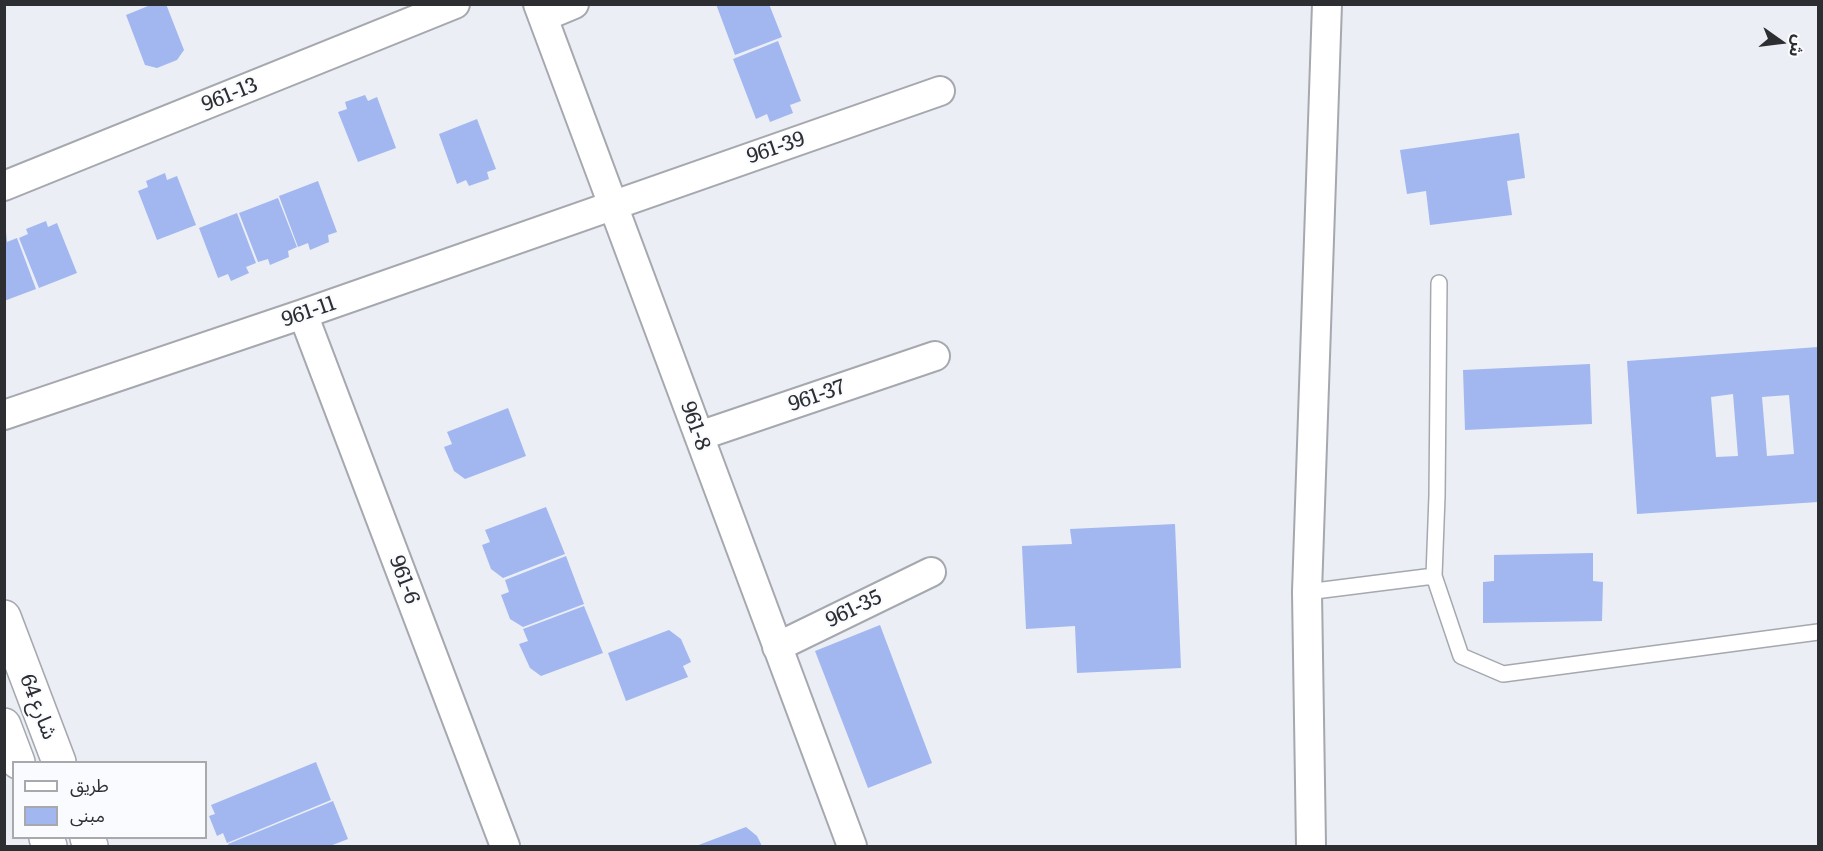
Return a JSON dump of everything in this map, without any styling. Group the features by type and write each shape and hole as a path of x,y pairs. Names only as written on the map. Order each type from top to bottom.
{"main road":[{"name":"شارع 64","path":"4,617 59,761"},
{"name":"شارع 64","path":"4,725 18,761"}],"street":[{"name":"961-13","path":"4,186 455,4"},
{"path":"541,11 574,4"},
{"path":"1311,846 1307,592 1327,4"},
{"name":"961-8","path":"541,11 852,846"},
{"name":"961-39","path":"612,204 940,91"},
{"name":"961-11","path":"4,415 303,314 612,204"},
{"name":"961-6","path":"303,314 505,846"},
{"name":"961-37","path":"699,436 935,356"},
{"name":"961-35","path":"777,647 931,572"}],"lane":[{"path":"1439,283 1434,576 1461,656 1503,674 1818,632"},
{"path":"1307,592 1434,576"}],"building":[{"path":"153,4 166,4 184,50 177,60 157,68 145,65 126,15"},
{"path":"716,4 769,4 782,37 735,55"},
{"path":"778,41 801,101 790,105 793,113 770,122 767,114 756,119 733,59"},
{"path":"365,95 368,101 377,97 396,148 358,162 338,112 347,109 345,102"},
{"path":"477,119 496,169 487,172 489,179 469,186 466,180 457,184 439,134"},
{"path":"1519,133 1525,178 1507,181 1512,215 1430,225 1426,191 1407,194 1400,150"},
{"path":"165,173 167,180 177,176 196,225 157,240 138,191 148,187 146,181"},
{"path":"318,181 337,232 328,235 329,242 310,250 308,243 298,247 279,196"},
{"path":"278,198 297,247 288,251 289,257 270,265 268,259 258,262 239,213"},
{"path":"237,213 256,263 246,267 249,273 231,281 228,274 218,278 199,228"},
{"path":"46,221 48,227 57,223 77,273 39,288 19,238 28,234 26,229"},
{"path":"6,232 7,242 17,238 36,289 4,301"},
{"path":"1818,347 1818,502 1637,514 1627,361","holes":["1733,394 1738,456 1716,457 1711,397","1789,395 1794,454 1767,456 1762,397"]},
{"path":"1590,364 1592,424 1465,430 1463,370"},
{"path":"508,408 526,456 465,479 454,471 444,447 452,444 447,432"},
{"path":"546,507 565,554 503,578 491,569 482,545 490,542 485,530"},
{"path":"1175,524 1181,668 1077,673 1075,626 1026,629 1022,546 1072,544 1070,529"},
{"path":"1593,553 1593,581 1603,582 1602,621 1483,623 1483,582 1494,581 1494,555"},
{"path":"566,556 584,604 523,627 510,619 501,595 509,592 505,580"},
{"path":"584,606 603,653 541,676 530,668 519,644 528,641 523,629"},
{"path":"880,625 932,763 868,788 815,651"},
{"path":"669,630 681,639 691,662 683,666 688,677 626,701 608,653"},
{"path":"316,762 331,800 227,843 223,833 217,836 209,816 215,814 211,805"},
{"path":"333,801 348,839 330,846 229,846 228,844"},
{"path":"746,827 757,836 762,846 696,846"}]}
